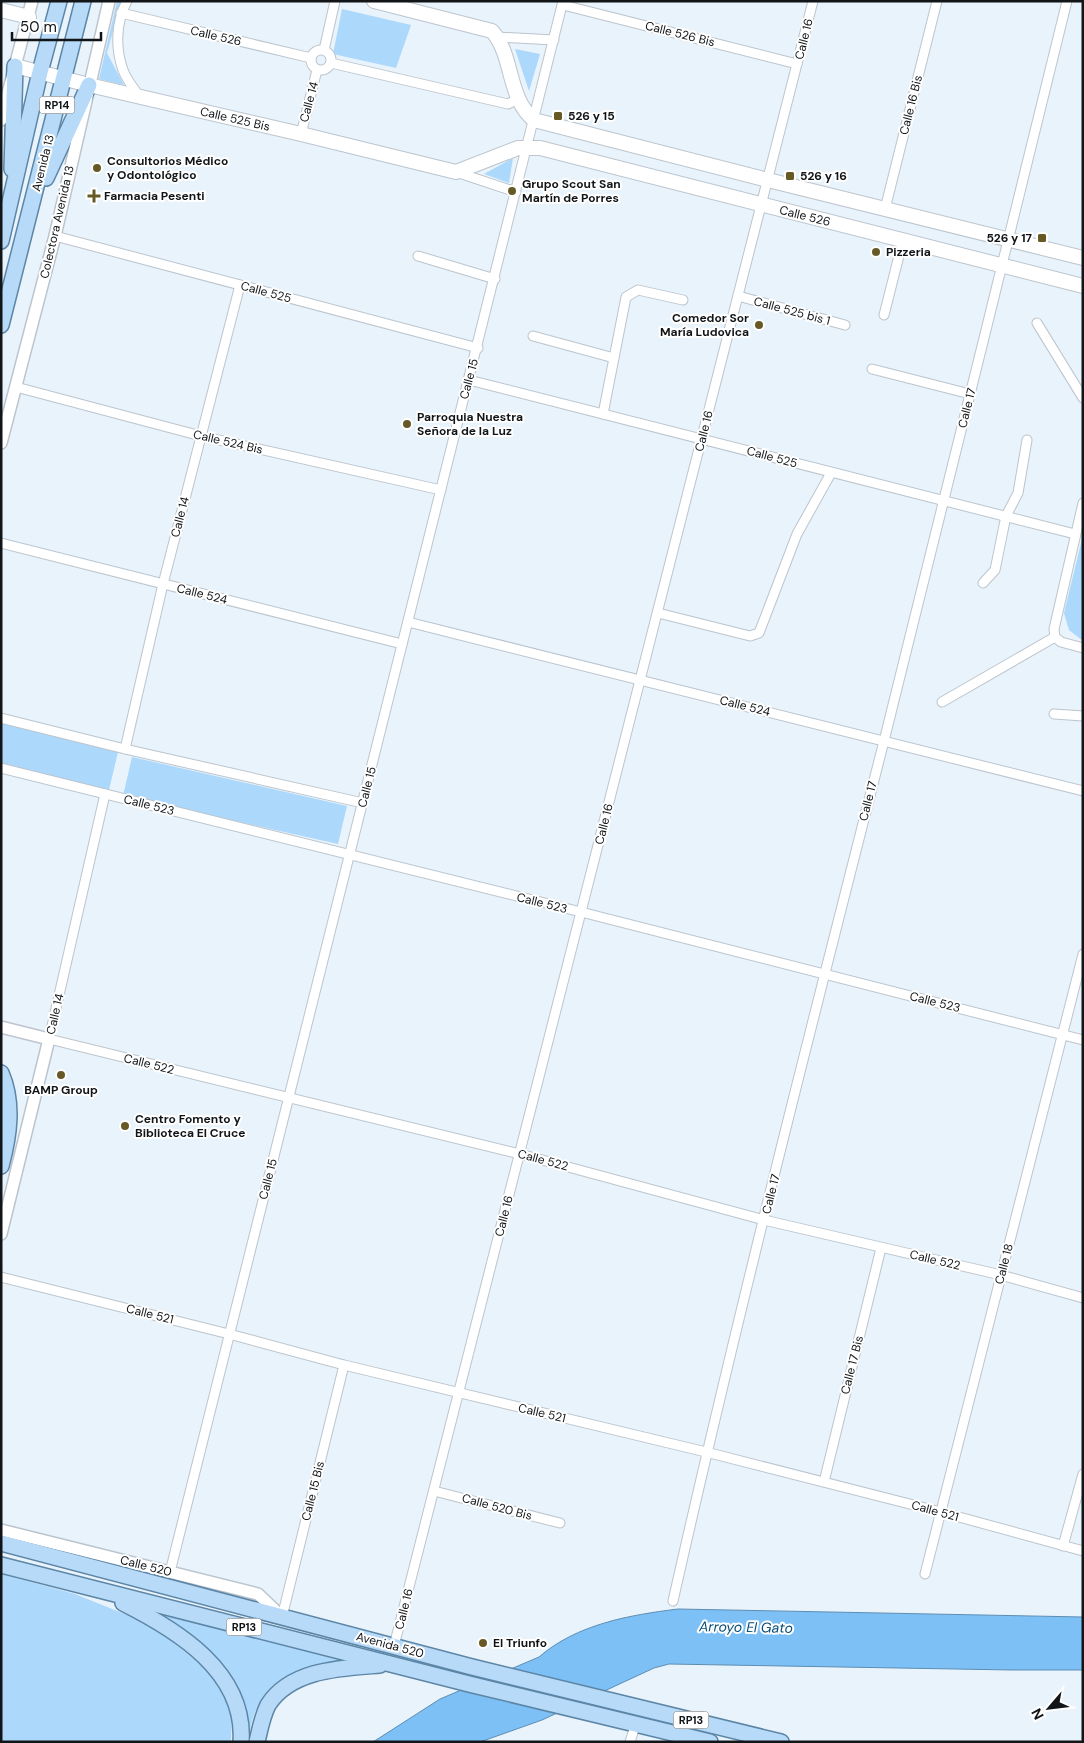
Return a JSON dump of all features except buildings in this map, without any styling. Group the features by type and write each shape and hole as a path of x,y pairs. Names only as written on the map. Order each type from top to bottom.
{"main road":[{"name":"Avenida 13","path":"1,241 40,72 59,1"},
{"name":"Avenida 13","path":"1,325 32,209 83,1"},
{"path":"374,1 492,31 505,52 518,99 522,107 534,120 1083,258"},
{"path":"1,10 28,17"},
{"path":"11,204 15,66"},
{"name":"Calle 525 Bis","path":"15,66 456,172"},
{"path":"32,209 89,85"},
{"path":"456,172 518,148 527,148"},
{"name":"Calle 526","path":"527,148 540,148 1083,286"},
{"path":"1,1073 10,1105 6,1150 1,1166"},
{"name":"Avenida 520","path":"1,1543 472,1667 781,1742"},
{"name":"Avenida 520","path":"1,1565 469,1684 710,1742"},
{"path":"97,1590 158,1622 186,1640 207,1659 218,1671 234,1698 240,1724 240,1742"},
{"path":"257,1742 261,1721 269,1705 280,1691 290,1684 321,1672 391,1664"}],"street":[{"path":"1,120 32,1"},
{"name":"Colectora Avenida 13","path":"1,443 55,236 109,1"},
{"path":"127,1 121,13 117,43 123,72 140,97"},
{"path":"324,50 335,1"},
{"name":"Calle 16","path":"394,1646 813,1"},
{"name":"Calle 16 Bis","path":"885,209 937,1"},
{"name":"Calle 17","path":"673,1601 706,1452 1067,1"},
{"name":"Calle 526 Bis","path":"563,3 797,64"},
{"name":"Calle 15","path":"170,1572 563,3"},
{"name":"Calle 526","path":"121,13 311,58"},
{"path":"497,37 554,40"},
{"path":"324,50 329,54 331,63 324,70 317,70 313,66 311,58 317,51 324,50"},
{"path":"331,63 508,104 518,99"},
{"name":"Calle 14","path":"301,134 317,70"},
{"name":"Calle 525 Bis","path":"456,172 516,192"},
{"name":"Calle 525","path":"55,236 478,348"},
{"path":"884,315 903,240"},
{"path":"418,256 495,280"},
{"name":"Calle 14","path":"125,749 163,584 240,285"},
{"path":"603,414 626,297 638,290 683,300"},
{"name":"Calle 525 bis 1","path":"738,296 845,325"},
{"path":"1037,323 1083,398"},
{"path":"533,336 614,358"},
{"path":"872,368 970,394"},
{"name":"Calle 525","path":"469,380 1075,534"},
{"name":"Calle 524 Bis","path":"16,387 201,436 441,490"},
{"path":"983,583 995,570 1006,516 1018,493 1027,440"},
{"path":"658,613 750,636 759,633 797,534 830,473"},
{"path":"1083,503 1054,629 1055,637 1061,642 1083,648"},
{"name":"Calle 524","path":"1,543 402,644"},
{"name":"Calle 524","path":"408,622 1083,791"},
{"path":"942,702 1055,637"},
{"path":"1054,714 1083,716"},
{"path":"1,718 125,749 363,803"},
{"name":"Calle 523","path":"1,768 581,912 1083,1040"},
{"name":"Calle 14","path":"1,1234 49,1039 105,794"},
{"name":"Calle 18","path":"925,1574 1083,954"},
{"name":"Calle 522","path":"1,1027 520,1154 764,1220 1001,1276 1083,1298"},
{"name":"Calle 17 Bis","path":"824,1482 881,1248"},
{"name":"Calle 521","path":"1,1277 344,1365 706,1452 941,1512 1083,1551"},
{"name":"Calle 15 Bis","path":"282,1617 344,1365"},
{"path":"1063,1546 1083,1474"},
{"name":"Calle 520 Bis","path":"434,1490 560,1523"},
{"name":"Calle 520","path":"1,1530 258,1594 282,1617"},
{"path":"630,1742 636,1723"}],"shaded area":[{"path":"117,1 124,1 119,10 107,53 124,85 99,79"},
{"path":"342,9 411,25 396,68 333,54"},
{"path":"515,49 540,54 529,91"},
{"path":"513,158 509,183 484,174"},
{"path":"1083,535 1083,641 1069,630 1064,613"},
{"path":"1,723 118,752 109,790 1,763"},
{"path":"132,757 347,806 338,844 123,796"},
{"path":"1,1574 75,1594 152,1625 209,1671 232,1712 231,1742 1,1742"},
{"path":"158,1614 357,1660 311,1667 287,1678 271,1691 259,1705 253,1719 249,1742 246,1742 244,1711"}],"water":[{"name":"Arroyo El Gato","path":"678,1609 1083,1617 1083,1670 669,1664 654,1668 542,1720 480,1742 373,1742 440,1699 539,1657 570,1636 623,1618"}],"place":[{"name":"526 y 15","path":"558,116"},
{"name":"Consultorios Médico y Odontológico","path":"97,168"},
{"name":"526 y 16","path":"790,176"},
{"name":"Grupo Scout San Martín de Porres","path":"512,191"},
{"name":"Farmacia Pesenti","path":"94,196"},
{"name":"526 y 17","path":"1042,238"},
{"name":"Pizzeria","path":"876,252"},
{"name":"Comedor Sor María Ludovica","path":"759,325"},
{"name":"Parroquia Nuestra Señora de la Luz","path":"407,424"},
{"name":"BAMP Group","path":"61,1075"},
{"name":"Centro Fomento y Biblioteca El Cruce","path":"125,1126"},
{"name":"El Triunfo","path":"483,1643"}]}
